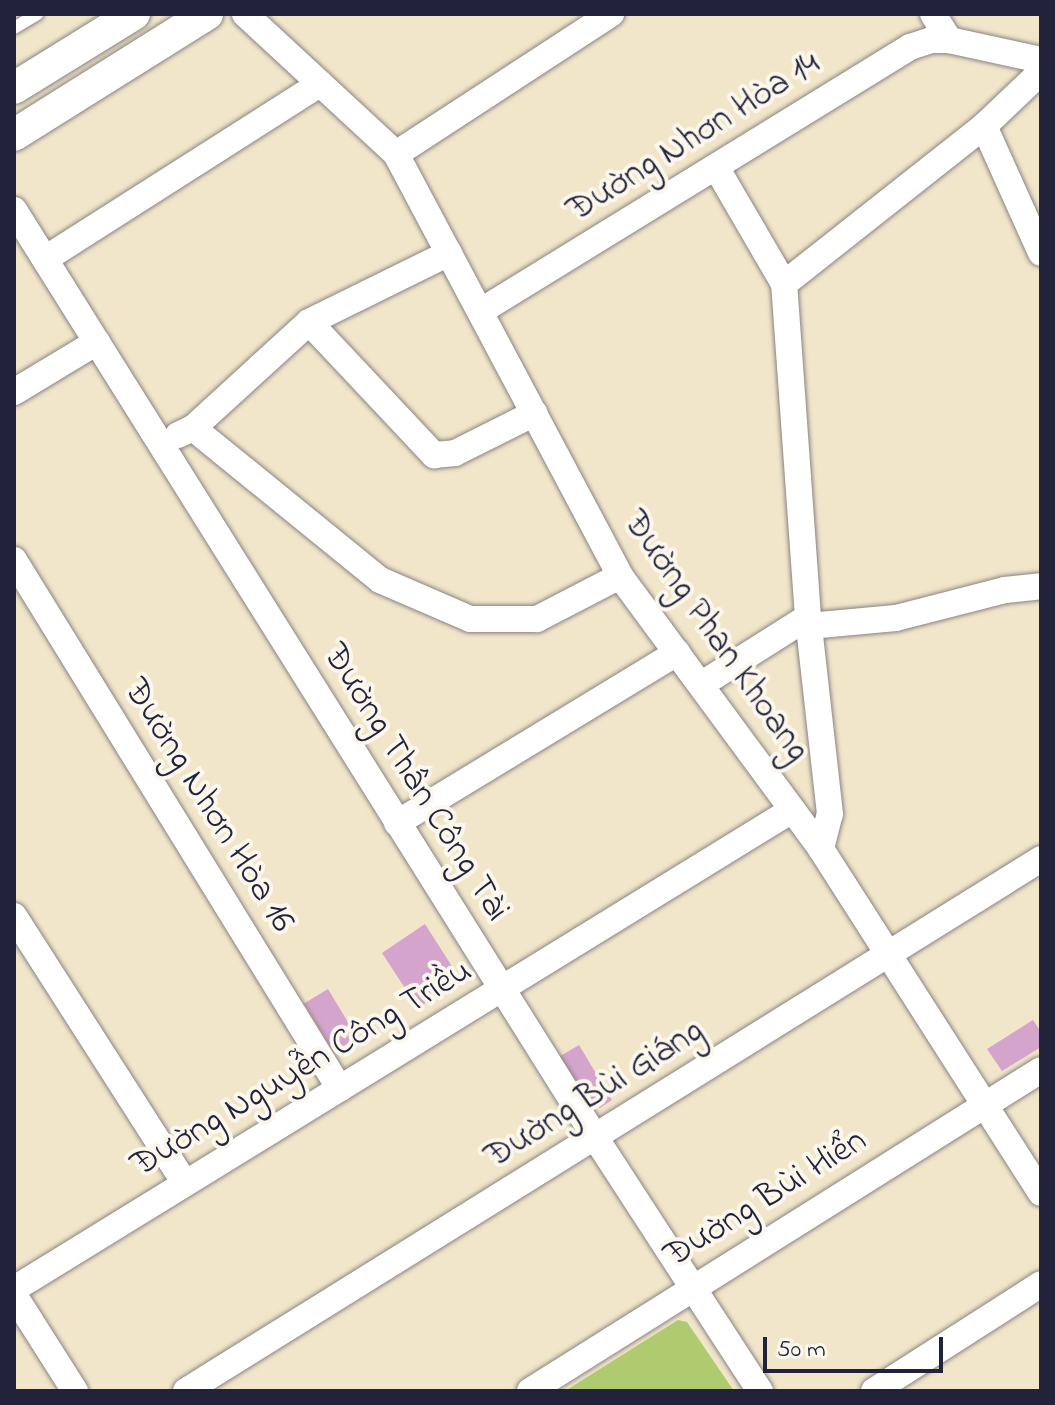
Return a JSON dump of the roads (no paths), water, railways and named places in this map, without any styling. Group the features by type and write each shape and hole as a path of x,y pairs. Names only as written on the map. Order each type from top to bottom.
{"street":[{"path":"14,88 134,14"},
{"path":"14,135 207,14"},
{"name":"Đường Phan Khoang","path":"245,14 396,154 620,576 821,849 1041,1193"},
{"path":"396,154 611,14"},
{"path":"933,14 949,40 1041,60"},
{"name":"Đường Nhơn Hòa 14","path":"481,311 910,47 932,40 949,40"},
{"path":"784,284 984,126 1041,72"},
{"path":"45,259 320,84"},
{"path":"984,126 1041,253"},
{"path":"716,167 784,284 809,621 830,814 821,849"},
{"name":"Đường Thân Công Tài","path":"14,210 595,1137 760,1391"},
{"path":"160,442 193,428 309,322 449,253"},
{"path":"309,322 426,463 455,453 535,413"},
{"path":"14,392 97,342"},
{"path":"193,428 380,580 470,619 537,619 620,576"},
{"name":"Đường Nhơn Hòa 16","path":"14,560 340,1089"},
{"path":"702,684 809,621 896,618 1005,590 1041,586"},
{"path":"397,823 677,653"},
{"name":"Đường Nguyễn Công Triều","path":"14,1289 792,810"},
{"name":"Đường Bùi Giáng","path":"186,1391 1041,859"},
{"path":"14,916 185,1183"},
{"name":"Đường Bùi Hiển","path":"530,1391 694,1285 1041,1070"},
{"path":"874,1391 1041,1284"},
{"path":"14,1295 75,1391"}],"lane":[{"path":"14,28 37,14"}]}
